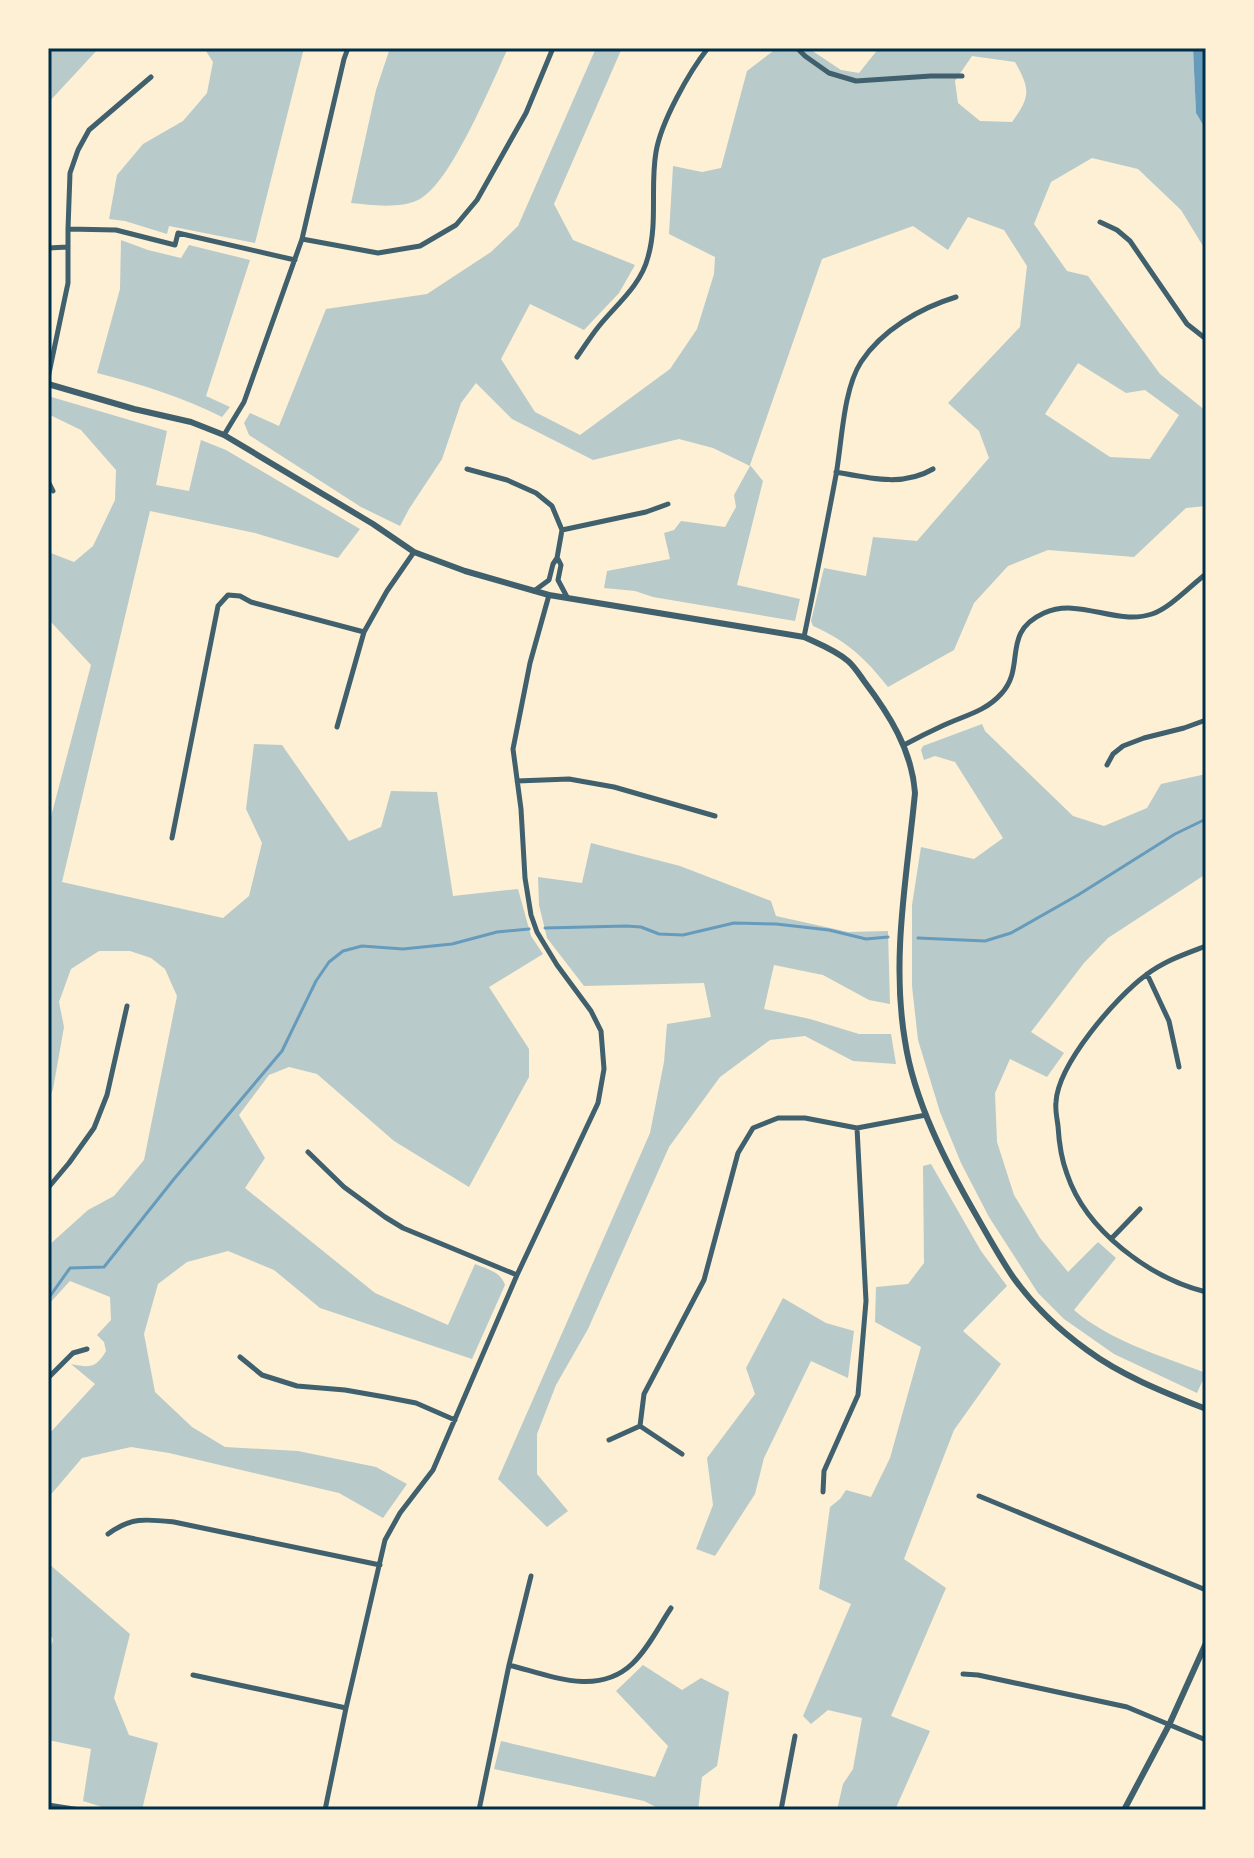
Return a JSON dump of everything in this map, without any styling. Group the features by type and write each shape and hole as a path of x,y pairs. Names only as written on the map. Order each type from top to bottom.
{"street":[{"path":"224,435 244,402 302,239 348,48"},
{"path":"302,239 378,253 420,246 456,225 477,200 526,113 553,48"},
{"path":"577,357 598,327 634,286 648,259 654,225 656,151 670,111 708,48"},
{"path":"797,48 829,73 856,81 962,76"},
{"path":"151,77 89,130 70,173 68,283 48,381 134,409 191,422 224,435 414,552 498,582 549,595 804,637 827,647 849,662 880,703 904,745 914,775 915,793 901,911 900,992 905,1043 926,1115 954,1176 1014,1279 1047,1317 1088,1351 1115,1367 1161,1391 1206,1409"},
{"path":"1100,222 1130,241 1187,324 1206,339"},
{"path":"68,229 116,230 175,245 178,233 295,260"},
{"path":"48,248 68,247"},
{"path":"804,637 848,396 859,365 883,336 938,303 956,297"},
{"path":"467,469 498,477 536,493 552,506 562,530 557,558 549,580 534,591"},
{"path":"836,472 874,479 907,479 933,469"},
{"path":"48,481 53,491"},
{"path":"562,530 646,512 668,504"},
{"path":"337,727 364,632 414,552"},
{"path":"557,558 561,565 558,580 567,597"},
{"path":"904,745 986,708 1003,693 1012,679 1019,633 1028,622 1064,606 1134,617 1153,614 1206,574"},
{"path":"172,838 218,606 223,599 228,595 240,596 251,602 364,632"},
{"path":"325,1810 385,1540 400,1513 433,1470 517,1275 598,1103 604,1069 601,1031 591,1011 537,932 525,878 521,809 513,749 530,663 549,595"},
{"path":"1107,765 1113,754 1123,746 1206,720"},
{"path":"516,781 569,779 614,787 715,816"},
{"path":"1206,946 1176,957 1147,974 1122,995 1073,1055 1056,1100 1060,1149 1067,1177 1085,1209 1111,1239 1147,1268 1206,1292"},
{"path":"1147,974 1169,1021 1179,1067"},
{"path":"48,1188 94,1128 107,1095 127,1006"},
{"path":"640,1426 644,1394 704,1280 738,1153 753,1128 778,1118 805,1118 857,1128 926,1115"},
{"path":"823,1492 824,1471 858,1395 866,1301 857,1128"},
{"path":"308,1152 344,1187 403,1228 517,1275"},
{"path":"1111,1239 1140,1209"},
{"path":"48,1378 73,1353 87,1349"},
{"path":"240,1357 262,1375 297,1386 345,1390 416,1403 455,1420"},
{"path":"609,1440 640,1426"},
{"path":"640,1426 682,1454"},
{"path":"979,1496 1203,1589"},
{"path":"108,1534 123,1523 150,1519 380,1565"},
{"path":"479,1810 531,1576"},
{"path":"509,1665 577,1681 601,1681 631,1664 671,1608"},
{"path":"1124,1810 1169,1725 1206,1643"},
{"path":"963,1674 1127,1707 1206,1740"},
{"path":"193,1675 346,1708"},
{"path":"781,1810 795,1736"},
{"path":"48,1805 80,1810"}],"shaded area":[{"path":"48,48 99,48 48,103"},
{"path":"204,48 304,48 255,243 169,226 167,234 109,219 117,175 143,144 183,121 207,93 213,62"},
{"path":"390,48 508,48 469,132 430,191 418,200 402,205 351,203 376,90"},
{"path":"596,48 622,48 554,204 573,240 635,265 619,293 584,330 530,304 501,359 535,412 580,435 670,369 697,329 714,274 715,257 669,234 673,166 702,172 721,168 747,71 777,48 808,48 841,70 859,73 879,48 1193,48 1196,113 1206,130 1206,251 1181,210 1138,169 1092,158 1051,182 1034,224 1067,271 1088,276 1160,374 1206,411 1206,506 1186,508 1134,557 1048,550 1008,566 974,603 954,650 888,687 855,651 813,626 811,621 824,568 866,576 873,537 917,541 989,458 979,431 948,403 1020,327 1027,266 1004,230 968,217 948,250 913,226 822,259 750,465 763,481 737,585 800,599 795,621 604,588 607,571 670,559 664,533 674,530 681,521 725,527 736,507 734,495 750,466 713,448 679,439 593,460 512,419 476,383 461,403 442,459 400,526 361,507 249,435 244,423 250,413 279,426 326,309 427,294 491,252 518,226","holes":["972,56 1015,62 1024,79 1026,92 1023,105 1012,122 980,121 958,103 955,81","1078,363 1126,393 1145,390 1179,415 1150,459 1110,457 1045,414"]},
{"path":"121,240 181,258 189,245 250,260 206,396 230,407 222,417 161,392 97,373 120,289"},
{"path":"48,396 167,431 156,485 189,491 201,440 226,450 360,529 338,558 255,533 150,511 62,882 223,918 249,896 262,843 246,809 254,744 282,745 349,841 381,827 391,791 437,792 453,896 518,889 531,936 543,954 489,987 529,1049 529,1077 469,1187 394,1141 317,1074 289,1067 269,1075 239,1115 265,1158 245,1188 375,1293 448,1325 475,1264 500,1277 505,1285 472,1359 320,1308 274,1270 228,1251 187,1262 158,1284 144,1334 155,1392 192,1427 225,1447 298,1451 376,1467 407,1484 383,1518 339,1493 131,1447 82,1458 48,1498 48,1435 95,1384 71,1364 88,1366 99,1361 106,1351 104,1342 97,1335 111,1320 110,1297 70,1281 48,1305 48,1246 88,1210 114,1196 144,1160 177,996 165,969 151,958 130,951 99,951 71,969 59,1002 64,1027 48,1101 48,828 91,665 48,622 48,552 74,562 93,546 115,500 116,470 81,430 48,414"},
{"path":"982,724 985,731 1073,816 1104,826 1147,808 1161,784 1206,774 1206,874 1108,938 1084,963 1031,1032 1064,1053 1047,1077 1010,1059 995,1093 997,1142 1014,1195 1040,1238 1068,1272 1098,1242 1116,1258 1074,1310 1103,1331 1206,1373 1197,1393 1114,1354 1064,1319 1038,1293 989,1217 961,1163 940,1112 918,1040 912,986 912,905 921,847 974,859 1003,838 955,762 935,756 924,760 921,750 923,746"},
{"path":"591,843 680,866 771,901 776,916 848,932 888,931 890,1004 869,1000 823,975 774,965 764,1009 859,1034 891,1034 896,1064 853,1061 805,1036 770,1040 720,1077 669,1147 588,1329 556,1385 537,1434 537,1474 568,1511 547,1527 498,1479 650,1133 664,1062 667,1024 711,1017 704,983 584,986 547,938 539,905 538,877 582,883"},
{"path":"931,1164 981,1251 1007,1286 963,1331 1001,1364 954,1430 904,1559 946,1588 891,1716 930,1731 895,1810 837,1810 843,1784 853,1769 862,1718 828,1710 811,1724 803,1716 851,1604 819,1589 830,1507 846,1490 871,1497 890,1458 921,1347 875,1322 876,1287 908,1284 924,1263 923,1166"},
{"path":"783,1298 826,1323 854,1331 848,1378 811,1361 764,1458 755,1494 715,1556 696,1549 713,1505 707,1458 755,1394 746,1368"},
{"path":"48,1563 130,1634 114,1698 129,1735 158,1743 142,1810 112,1810 83,1801 91,1749 48,1740 48,1654 53,1640 48,1628"},
{"path":"643,1665 682,1690 701,1678 729,1692 717,1766 702,1777 698,1810 662,1810 644,1801 494,1769 501,1741 655,1777 668,1746 616,1691"}],"water":[{"path":"1193,48 1206,48 1206,130 1196,113"}],"waterway":[{"path":"918,938 985,941 1011,933 1175,834 1206,819"},
{"path":"545,928 626,926 641,927 659,934 683,935 734,923 776,924 829,930 866,939 888,937"},
{"path":"48,1299 70,1268 104,1267 282,1051 316,981 329,962 343,951 362,946 403,949 452,944 497,932 529,929"}]}
